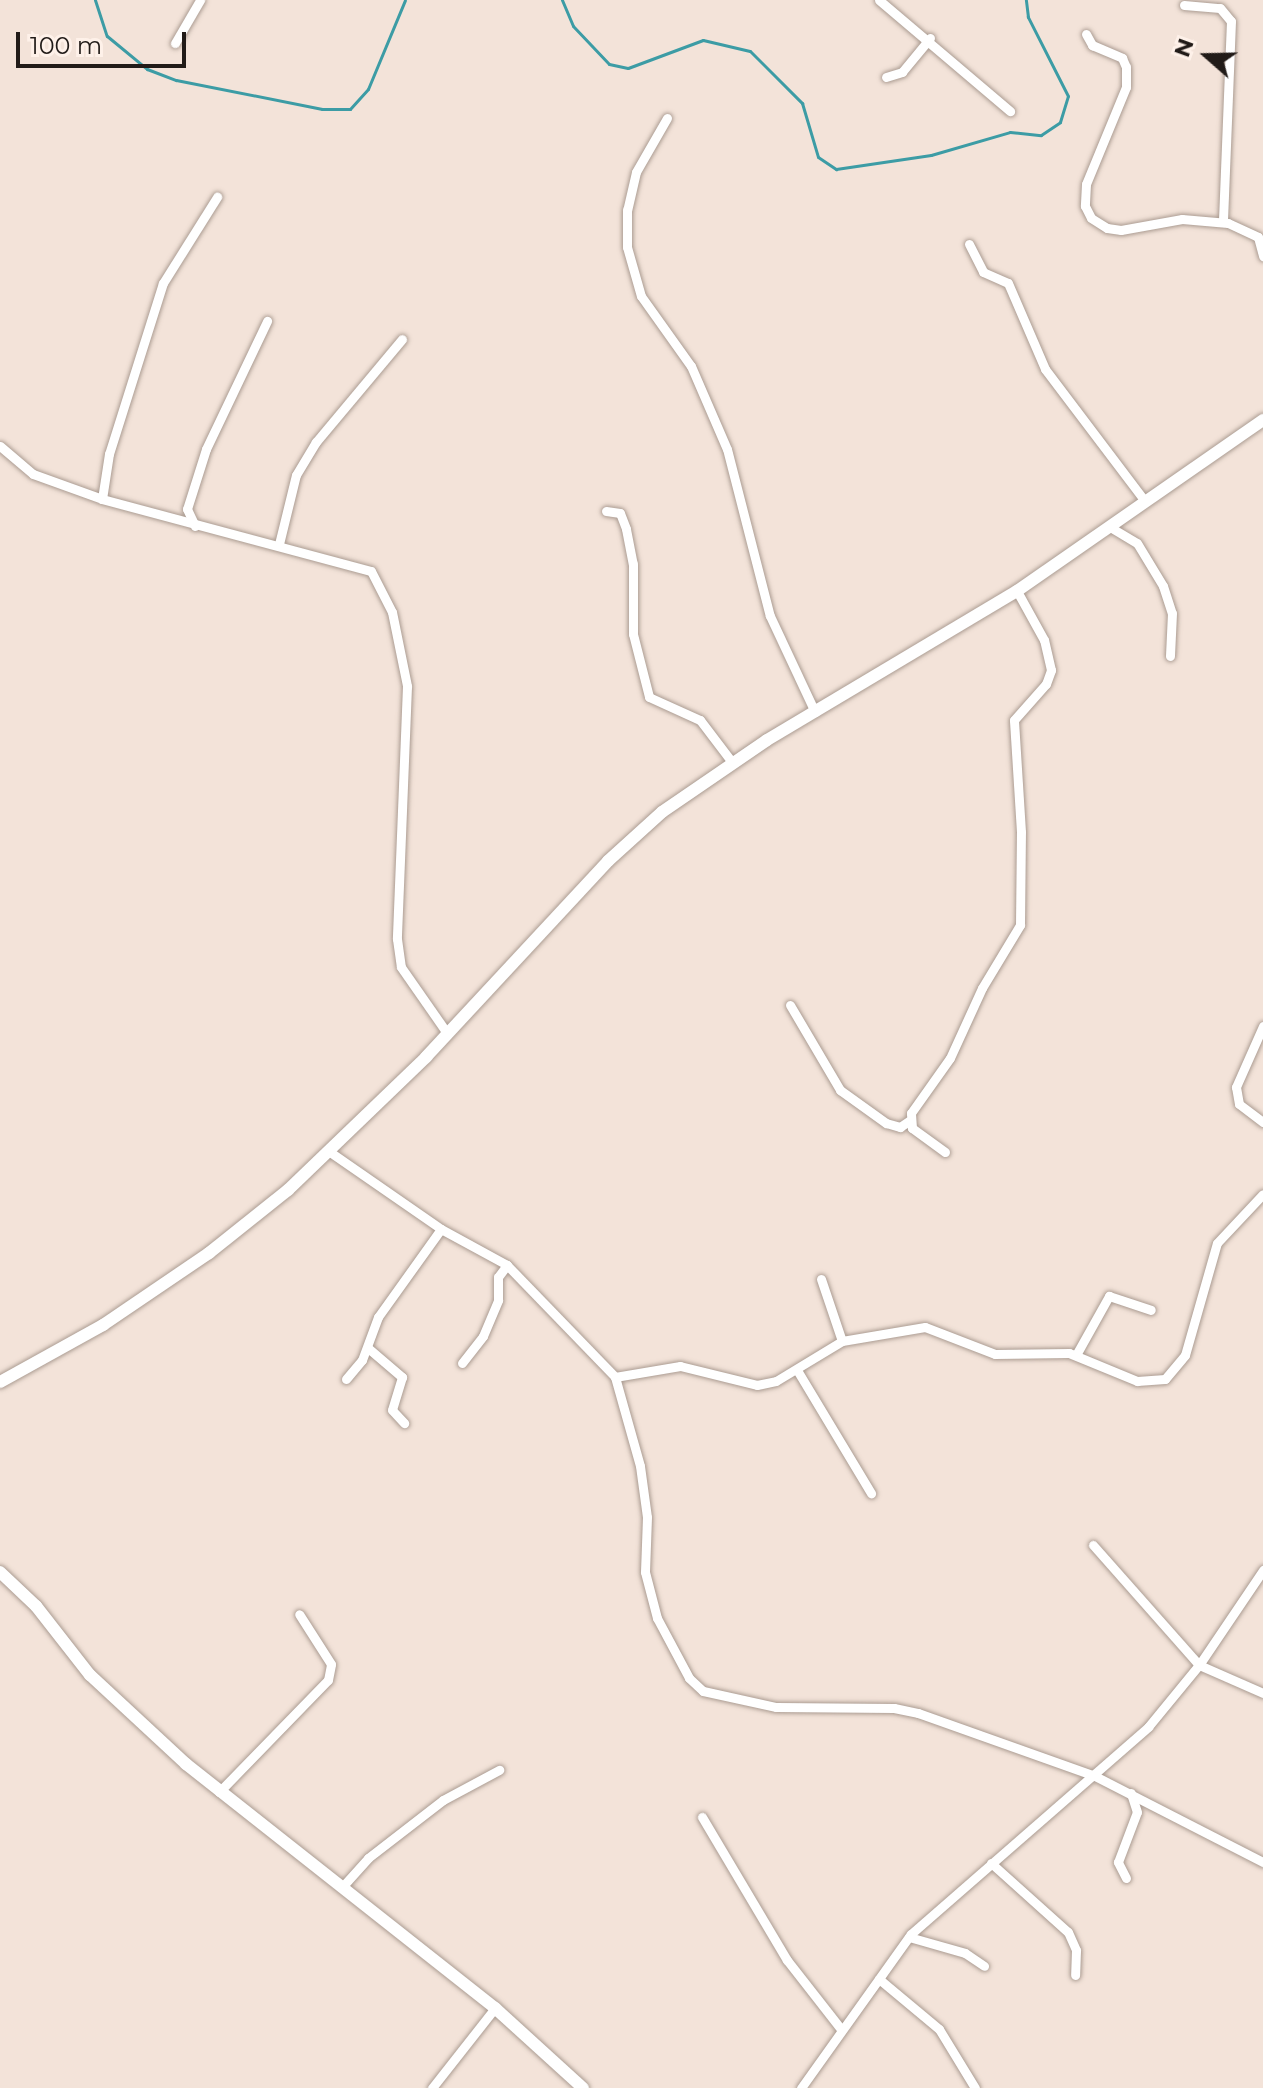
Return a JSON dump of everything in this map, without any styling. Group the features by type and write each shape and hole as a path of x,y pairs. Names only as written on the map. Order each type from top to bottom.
{"main road":[{"path":"0,1382 103,1325 209,1253 330,1152 608,861 662,812 732,762 1017,591 1263,420"},
{"path":"0,1572 36,1606 90,1675 219,1792 495,2008 583,2088"}],"street":[{"path":"175,43 200,0"},
{"path":"879,0 930,38 1010,111"},
{"path":"1184,5 1220,8 1231,21 1223,221"},
{"path":"1086,34 1092,45 1122,58 1126,67 1126,87 1086,184 1085,206 1091,218 1107,228 1121,230 1182,219 1223,221 1258,237 1263,256"},
{"path":"886,77 902,72 930,38"},
{"path":"667,118 636,172 627,210 627,247 641,296 691,366 727,449 770,616 815,712"},
{"path":"102,499 109,454 163,283 217,197"},
{"path":"969,244 983,272 1008,283 1045,369 1145,501"},
{"path":"195,526 187,509 206,449 267,321"},
{"path":"279,544 284,511 302,464 402,339"},
{"path":"1,449 33,474 102,499 371,571 392,612 407,686 397,939 401,967 447,1033"},
{"path":"606,511 620,513 626,529 633,564 633,634 649,697 700,720 732,762"},
{"path":"1110,527 1137,543 1163,586 1172,613 1170,656"},
{"path":"790,1005 840,1090 886,1123 900,1127 909,1121 961,1038 970,1011 1020,925 1021,832 1014,720 1016,713 1046,684 1051,670 1044,640 1017,591"},
{"path":"1263,1026 1236,1087 1239,1104 1263,1122"},
{"path":"909,1121 945,1152"},
{"path":"330,1152 441,1229 507,1265 615,1377 640,1466 647,1517 645,1572 657,1618 689,1678 703,1691 776,1707 894,1708 918,1713 1095,1776 1263,1862"},
{"path":"615,1377 680,1366 757,1385 797,1370 842,1341 925,1327 995,1354 1076,1355 1137,1381 1175,1373 1185,1355 1211,1254 1234,1220 1263,1194"},
{"path":"346,1379 368,1348 378,1317 441,1229"},
{"path":"462,1363 483,1336 498,1300 498,1277 507,1265"},
{"path":"821,1279 842,1341"},
{"path":"1076,1355 1109,1296 1151,1310"},
{"path":"368,1348 402,1377 392,1410 404,1423"},
{"path":"797,1370 871,1493"},
{"path":"1093,1545 1199,1665 1263,1693"},
{"path":"801,2088 909,1937 1033,1823 1095,1776 1148,1727 1199,1665 1263,1570"},
{"path":"219,1792 328,1680 331,1664 299,1614"},
{"path":"343,1886 368,1858 443,1800 499,1770"},
{"path":"1126,1878 1118,1862 1137,1812 1131,1793"},
{"path":"702,1817 787,1960 841,2029"},
{"path":"991,1863 1068,1932 1076,1950 1075,1975"},
{"path":"909,1937 965,1953 984,1966"},
{"path":"879,1979 939,2029 975,2088"},
{"path":"432,2088 495,2008"}],"waterway":[{"path":"95,0 107,36 147,69 176,80 322,109 350,109 368,89 405,0"},
{"path":"562,0 573,26 609,64 628,68 703,40 750,51 802,103 818,157 836,169 931,155 1010,132 1041,135 1060,122 1068,96 1028,17 1026,0"}]}
